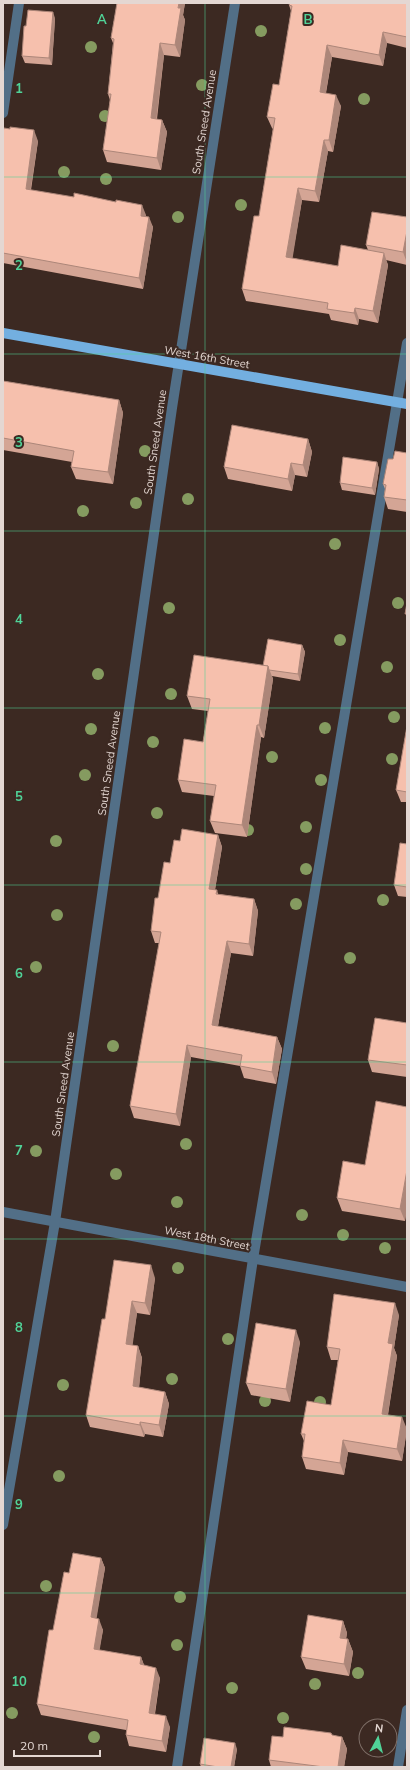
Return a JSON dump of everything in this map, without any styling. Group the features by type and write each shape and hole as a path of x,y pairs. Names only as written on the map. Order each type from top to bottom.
{"main road":[{"name":"West 16th Street","path":"3,333 402,404"}],"street":[{"path":"3,113 19,3"},
{"name":"South Sneed Avenue","path":"3,1526 55,1222 178,364 235,3"},
{"path":"177,1767 252,1259 402,404 407,343"},
{"name":"West 18th Street","path":"3,1212 407,1287"},
{"path":"398,1767 407,1710"}],"building":[{"path":"117,3 179,3 178,8 181,8 175,45 160,43 151,118 162,120 157,158 103,150 111,94 108,94 114,39 111,38"},
{"path":"290,3 407,3 407,37 383,32 379,55 327,45 320,92 336,95 329,140 324,140 315,191 298,188 286,257 338,266 341,245 384,253 373,311 355,308 354,313 327,309 328,303 242,289 254,216 259,216 275,118 267,117 273,84 279,85 292,6 289,5"},
{"path":"28,10 53,12 49,58 22,56 24,26 26,26"},
{"path":"10,127 34,130 26,189 74,197 74,193 116,202 116,200 142,205 141,216 149,217 139,278 3,253 3,132 4,128 10,129"},
{"path":"372,212 407,217 407,231 403,252 366,245"},
{"path":"3,381 119,400 108,472 71,467 74,451 3,438"},
{"path":"232,425 308,439 303,465 291,463 288,479 224,467"},
{"path":"395,451 407,453 407,500 384,497 386,485 383,484 388,459 393,459"},
{"path":"343,457 377,462 372,488 340,483"},
{"path":"407,603 407,614 405,614"},
{"path":"268,639 302,645 298,674 269,670 268,666 263,666"},
{"path":"194,655 268,666 259,725 257,725 242,825 210,821 216,785 178,780 184,739 203,742 210,699 187,696"},
{"path":"407,726 407,792 396,790"},
{"path":"182,829 218,835 209,889 217,890 216,894 254,899 249,944 227,941 212,1025 277,1037 272,1072 240,1066 242,1055 187,1045 176,1114 130,1106 161,932 151,931 155,898 158,898 164,862 170,863 174,840 180,841"},
{"path":"400,843 407,844 407,887 394,885"},
{"path":"375,1018 407,1023 407,1065 368,1060"},
{"path":"376,1101 407,1107 407,1170 400,1209 337,1198 343,1161 365,1165"},
{"path":"114,1260 151,1265 145,1303 132,1301 126,1344 138,1346 133,1386 165,1392 159,1425 140,1422 140,1425 86,1415 102,1319 105,1319"},
{"path":"334,1294 395,1303 388,1343 393,1344 382,1414 402,1417 397,1449 343,1440 340,1463 302,1457 305,1434 301,1434 307,1401 331,1405 340,1349 327,1347"},
{"path":"256,1323 296,1330 286,1389 246,1383"},
{"path":"73,1553 101,1558 91,1617 99,1619 94,1649 141,1657 140,1664 156,1668 149,1713 166,1716 162,1741 126,1735 128,1720 37,1704 49,1630 53,1630 64,1572 69,1573"},
{"path":"308,1615 343,1621 340,1638 348,1639 344,1664 301,1657"},
{"path":"284,1727 331,1733 332,1735 342,1737 338,1767 324,1767 269,1760 272,1736 283,1737"},
{"path":"204,1738 235,1743 231,1767 218,1767 200,1764"}]}
